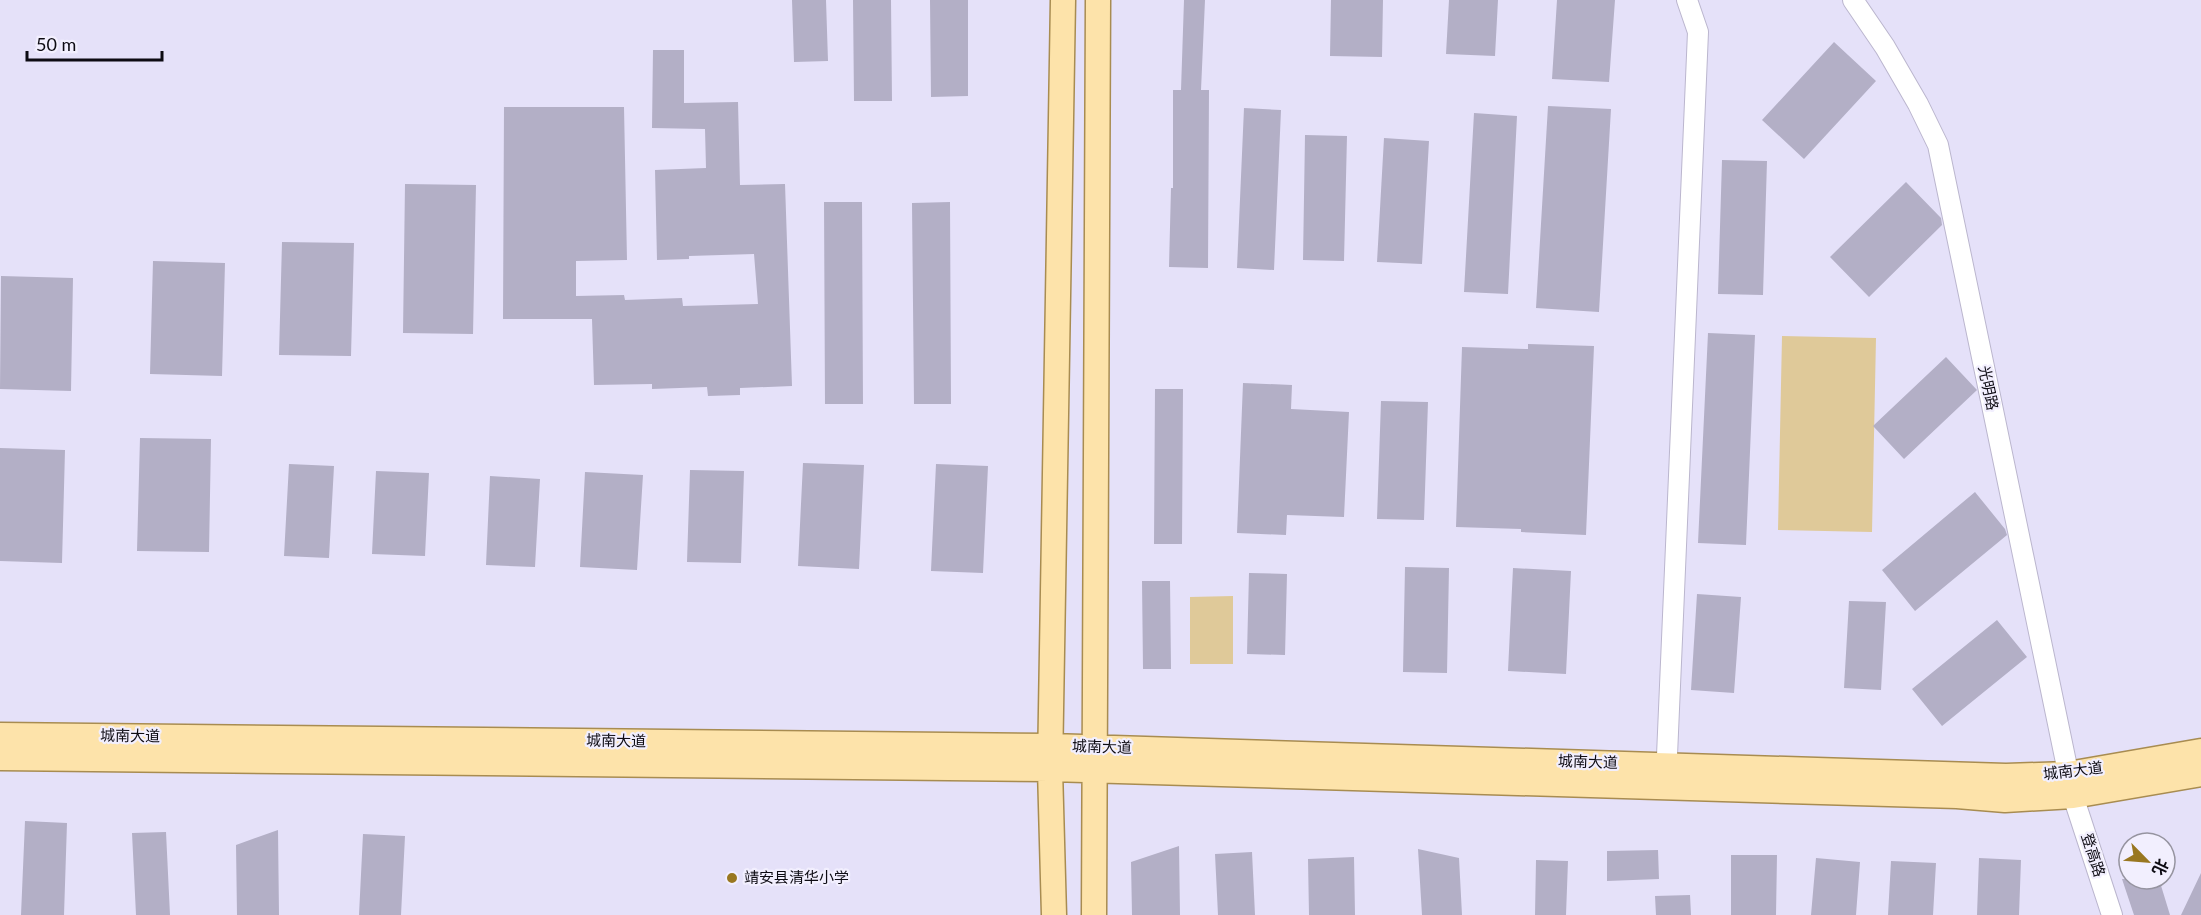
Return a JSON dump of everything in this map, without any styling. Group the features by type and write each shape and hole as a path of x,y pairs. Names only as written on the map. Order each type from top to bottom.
{"main road":[{"path":"1054,915 1051,757 1063,0"},
{"path":"1094,915 1098,0"},
{"name":"城南大道","path":"0,735 1094,758 1666,776 2005,800 2201,751"},
{"name":"城南大道","path":"0,758 1051,757"},
{"name":"城南大道","path":"2070,785 2201,774"}],"street":[{"path":"1666,776 1698,32 1687,0"},
{"name":"光明路","path":"1853,0 1885,47 1918,104 1938,145 2070,785"},
{"name":"登高路","path":"2070,785 2112,915"}],"shaded area":[{"path":"1782,336 1876,338 1872,532 1778,530"},
{"path":"1233,596 1233,664 1190,664 1190,597"}],"building":[{"path":"792,0 826,0 828,61 794,62"},
{"path":"853,0 891,0 892,101 854,101"},
{"path":"930,0 968,0 968,96 931,97"},
{"path":"1184,0 1205,0 1201,90 1209,90 1208,268 1169,267 1171,188 1173,188 1173,90 1181,90"},
{"path":"1331,0 1383,0 1382,57 1330,56"},
{"path":"1449,0 1498,0 1495,56 1446,54"},
{"path":"1557,0 1615,0 1609,82 1552,79"},
{"path":"1834,42 1876,81 1804,159 1762,120"},
{"path":"653,50 684,50 684,103 738,102 740,185 785,184 792,386 740,388 740,395 708,396 707,387 652,389 652,384 594,385 592,319 503,319 504,107 624,107 627,260 576,261 576,296 624,295 625,300 682,298 683,306 758,304 754,254 689,256 689,259 657,260 655,170 706,168 705,129 652,128"},
{"path":"1548,106 1611,109 1599,312 1536,308"},
{"path":"1244,108 1281,110 1274,270 1237,268"},
{"path":"1474,113 1517,116 1508,294 1464,292"},
{"path":"1305,135 1347,136 1344,261 1303,260"},
{"path":"1384,138 1429,141 1422,264 1377,262"},
{"path":"1722,160 1767,161 1763,295 1718,294"},
{"path":"1906,182 1941,218 1942,225 1869,297 1830,257"},
{"path":"405,184 476,185 473,334 403,333"},
{"path":"824,202 862,202 863,404 825,404"},
{"path":"950,202 951,404 914,404 912,203"},
{"path":"282,242 354,243 351,356 279,355"},
{"path":"153,261 225,263 222,376 150,374"},
{"path":"1,276 73,278 71,391 0,389"},
{"path":"1708,333 1755,335 1746,545 1698,543"},
{"path":"1528,344 1594,346 1586,535 1521,532 1521,529 1456,527 1462,347 1528,349"},
{"path":"1946,357 1977,390 1904,459 1873,426"},
{"path":"1243,383 1292,385 1291,409 1349,412 1344,517 1287,515 1286,535 1237,533"},
{"path":"1155,389 1183,389 1182,544 1154,544"},
{"path":"1381,401 1428,402 1424,520 1377,519"},
{"path":"140,438 211,439 209,552 137,551"},
{"path":"0,448 65,450 62,563 0,561"},
{"path":"803,463 864,465 859,569 798,566"},
{"path":"289,464 334,466 329,558 284,556"},
{"path":"936,464 988,466 983,573 931,571"},
{"path":"690,470 744,471 741,563 687,562"},
{"path":"376,471 429,473 425,556 372,554"},
{"path":"585,472 643,475 637,570 580,567"},
{"path":"490,476 540,479 535,567 486,565"},
{"path":"1975,492 2005,529 2007,535 1915,611 1882,570"},
{"path":"1405,567 1449,568 1447,673 1403,672"},
{"path":"1513,568 1571,571 1566,674 1508,671"},
{"path":"1249,573 1287,574 1285,655 1247,654"},
{"path":"1142,581 1170,581 1171,669 1143,669"},
{"path":"1697,594 1741,597 1734,693 1691,690"},
{"path":"1849,601 1886,602 1881,690 1844,688"},
{"path":"1997,620 2027,657 1942,726 1912,689"},
{"path":"25,821 67,823 64,915 21,915"},
{"path":"278,830 279,915 237,915 236,845"},
{"path":"166,832 170,915 136,915 132,833"},
{"path":"363,834 405,836 401,915 359,915"},
{"path":"1179,846 1180,915 1132,915 1131,862"},
{"path":"1418,849 1459,858 1462,915 1422,915"},
{"path":"1658,850 1659,879 1607,881 1607,851"},
{"path":"1252,852 1255,915 1218,915 1215,854"},
{"path":"1731,855 1777,855 1776,915 1731,915"},
{"path":"1354,857 1355,915 1309,915 1308,859"},
{"path":"1816,858 1860,862 1856,915 1811,915"},
{"path":"1979,858 2021,860 2019,915 1977,915"},
{"path":"1536,860 1568,861 1566,915 1535,915"},
{"path":"1891,861 1936,863 1933,915 1888,915"},
{"path":"2201,873 2201,915 2181,915"},
{"path":"2126,891 2163,891 2170,915 2134,915"},
{"path":"1690,895 1691,915 1656,915 1655,896"}],"place":[{"name":"靖安县清华小学","path":"732,878"}]}
